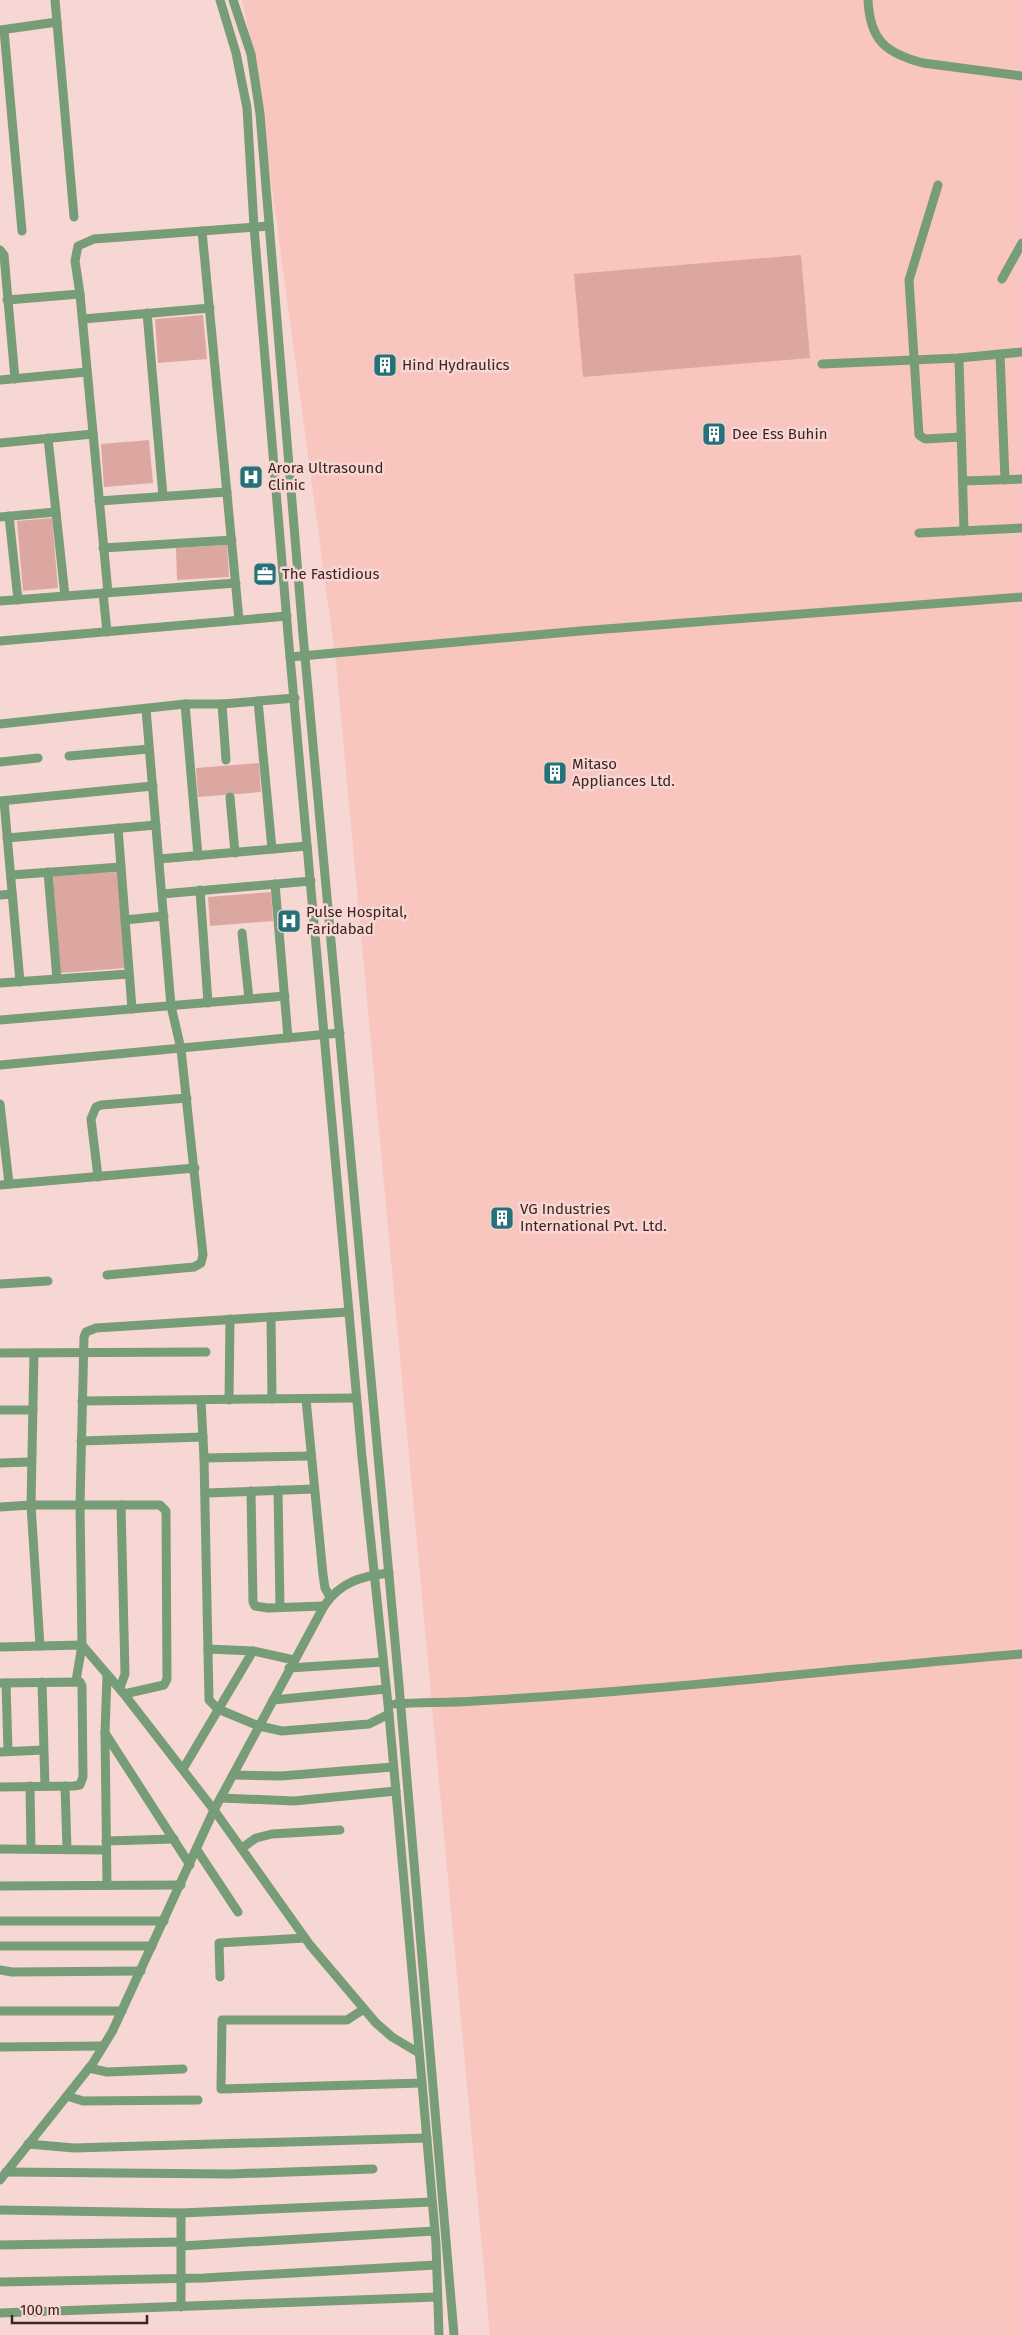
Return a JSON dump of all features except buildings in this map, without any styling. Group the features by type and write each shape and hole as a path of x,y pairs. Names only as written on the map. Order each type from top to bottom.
{"street":[{"path":"55,0 74,217"},
{"path":"220,0 236,53 247,108 254,227 290,657 372,1575 394,1767 427,2138 439,2335"},
{"path":"233,0 251,54 258,97 307,669 389,1573 454,2335"},
{"path":"868,0 870,24 875,36 893,52 908,59 931,64 1022,76"},
{"path":"22,231 3,59 2,30 57,22"},
{"path":"938,185 909,280 919,435 925,439 962,437"},
{"path":"107,632 104,548 75,252 78,246 94,238 269,226"},
{"path":"202,231 239,620"},
{"path":"1002,279 1022,243"},
{"path":"0,250 4,255 7,300 4,315 15,379"},
{"path":"7,300 80,294"},
{"path":"82,319 210,308"},
{"path":"147,313 163,496"},
{"path":"822,364 959,358 1022,352"},
{"path":"1000,354 1005,480"},
{"path":"959,358 964,531"},
{"path":"0,380 87,372"},
{"path":"0,443 93,434"},
{"path":"48,438 65,596"},
{"path":"963,481 1022,479"},
{"path":"99,501 227,492"},
{"path":"18,600 5,517 56,512"},
{"path":"919,533 1022,528"},
{"path":"104,548 232,540"},
{"path":"0,601 236,583"},
{"path":"290,657 580,631 1022,597"},
{"path":"0,641 287,616"},
{"path":"292,670 307,669"},
{"path":"0,724 185,704 222,704 295,698"},
{"path":"258,701 272,850"},
{"path":"185,704 198,856"},
{"path":"222,704 226,760"},
{"path":"107,1276 194,1267 201,1263 203,1255 181,1049 171,1006 146,708"},
{"path":"69,756 149,749"},
{"path":"0,762 38,758"},
{"path":"20,982 2,801 153,786"},
{"path":"230,797 235,853"},
{"path":"7,838 156,825"},
{"path":"118,828 132,1009"},
{"path":"159,859 307,846"},
{"path":"10,875 121,867"},
{"path":"48,872 58,979"},
{"path":"162,894 310,881"},
{"path":"275,884 288,1038"},
{"path":"200,890 208,1003"},
{"path":"0,895 12,894"},
{"path":"125,920 164,916"},
{"path":"242,932 248,999"},
{"path":"0,983 130,974"},
{"path":"0,1020 284,996"},
{"path":"0,1065 340,1033"},
{"path":"98,1177 92,1119 96,1107 187,1098"},
{"path":"0,1104 4,1185 195,1168"},
{"path":"0,1284 48,1280"},
{"path":"76,1681 82,1645 80,1504 84,1337 90,1329 349,1312"},
{"path":"271,1317 272,1399"},
{"path":"229,1400 230,1319"},
{"path":"0,1353 206,1352"},
{"path":"34,1353 31,1505 40,1646"},
{"path":"82,1400 201,1401 356,1398"},
{"path":"306,1399 323,1576 326,1592 330,1597"},
{"path":"201,1401 206,1493 209,1700 218,1709 259,1726 282,1731 368,1724 388,1709 400,1704 475,1701 792,1676 1022,1654"},
{"path":"0,1410 32,1410"},
{"path":"81,1441 203,1437"},
{"path":"204,1458 311,1456"},
{"path":"0,1463 31,1462"},
{"path":"206,1493 314,1489"},
{"path":"278,1490 280,1608"},
{"path":"250,1491 253,1602 255,1606 280,1608 324,1606"},
{"path":"0,1507 80,1504 160,1505 166,1511 167,1679 164,1684 122,1691"},
{"path":"121,1505 125,1674 122,1691"},
{"path":"3,2176 89,2068 103,2046 141,1971 214,1810 291,1664 324,1606 341,1586 372,1575 389,1573"},
{"path":"0,1647 82,1645"},
{"path":"82,1645 122,1691 183,1769 242,1848 305,1938 376,2024 392,2037 419,2053"},
{"path":"208,1649 253,1651 291,1664 383,1662"},
{"path":"183,1769 253,1651"},
{"path":"107,1674 105,1733 107,1885"},
{"path":"42,1682 45,1786"},
{"path":"0,1787 80,1785 83,1777 82,1686 80,1682 3,1683 4,1751 44,1750"},
{"path":"273,1700 386,1689"},
{"path":"105,1733 190,1865"},
{"path":"233,1775 281,1776 394,1767"},
{"path":"30,1786 31,1849"},
{"path":"66,1786 67,1849"},
{"path":"221,1798 294,1801 396,1792"},
{"path":"242,1848 256,1838 267,1835 340,1830"},
{"path":"0,1849 67,1849 174,1839"},
{"path":"197,1850 238,1912"},
{"path":"0,1886 181,1885"},
{"path":"0,1921 164,1921"},
{"path":"220,1977 219,1943 305,1938"},
{"path":"0,1946 152,1946"},
{"path":"0,1970 141,1971"},
{"path":"364,2009 347,2020 222,2020 221,2090 422,2084"},
{"path":"0,2011 122,2011"},
{"path":"0,2047 103,2046"},
{"path":"89,2068 107,2072 183,2069"},
{"path":"67,2096 83,2101 198,2100"},
{"path":"28,2144 74,2148 427,2138"},
{"path":"3,2176 230,2174 373,2169"},
{"path":"0,2210 181,2213 432,2202"},
{"path":"181,2213 181,2307"},
{"path":"0,2245 181,2244 434,2231"},
{"path":"0,2282 181,2278 436,2266"},
{"path":"0,2313 437,2297"}],"shaded area":[{"path":"242,0 1022,0 1022,2335 490,2335 336,663 254,54"},
{"path":"801,255 810,358 583,377 574,274"},
{"path":"203,315 207,359 158,363 155,319"},
{"path":"149,440 153,483 104,487 101,444"},
{"path":"52,518 58,588 23,591 17,521"},
{"path":"227,545 229,577 177,580 176,548"},
{"path":"259,763 261,792 198,797 196,768"},
{"path":"118,872 125,968 60,973 53,876"},
{"path":"271,892 273,921 210,926 208,897"}],"place":[{"name":"Hind Hydraulics","path":"385,365"},
{"name":"Dee Ess Buhin","path":"714,434"},
{"name":"Arora Ultrasound Clinic","path":"251,477"},
{"name":"The Fastidious","path":"265,574"},
{"name":"Mitaso Appliances Ltd.","path":"555,773"},
{"name":"Pulse Hospital, Faridabad","path":"289,921"},
{"name":"VG Industries International Pvt. Ltd.","path":"502,1218"}]}
